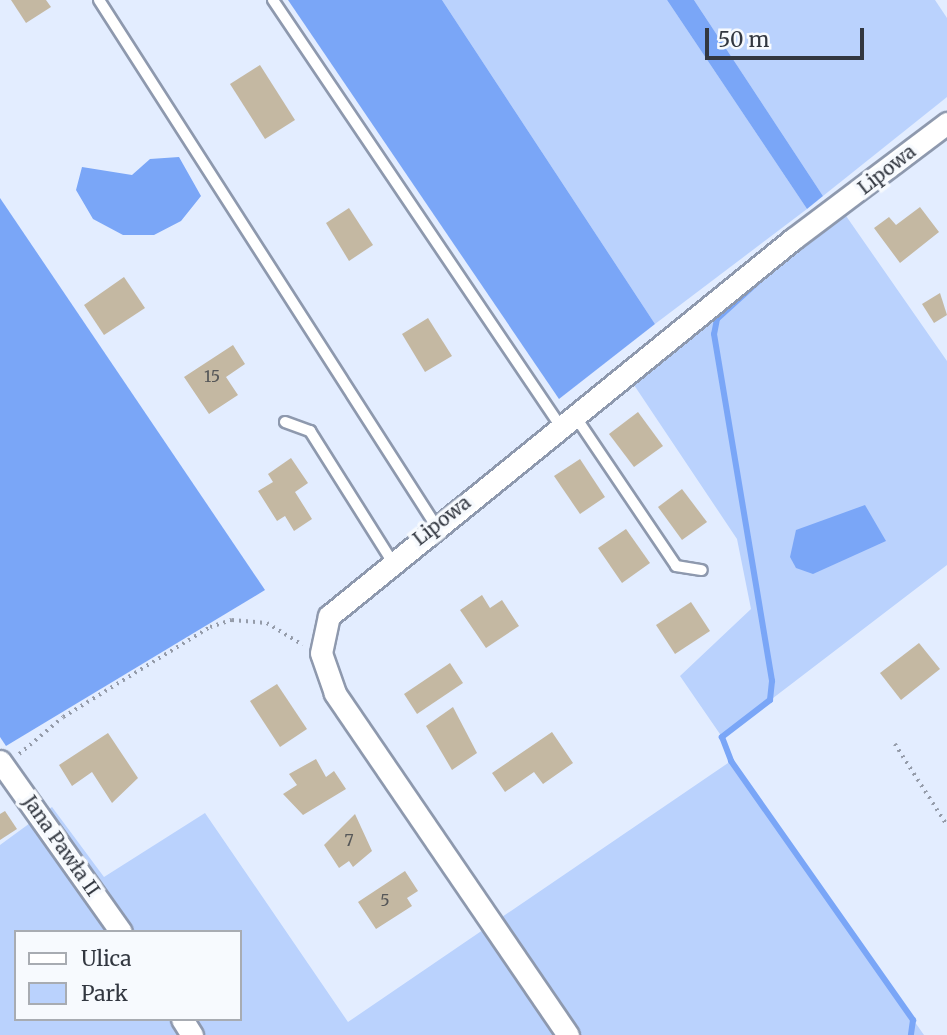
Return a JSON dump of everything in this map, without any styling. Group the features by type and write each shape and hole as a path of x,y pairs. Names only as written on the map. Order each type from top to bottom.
{"street":[{"name":"Lipowa","path":"321,653 329,616 392,561 947,123"},
{"path":"321,653 335,693 568,1035"},
{"name":"Jana Pawła II","path":"0,761 120,930"}],"lane":[{"path":"99,0 436,526"},
{"path":"273,0 568,421 676,566 702,570"},
{"path":"285,422 310,431 392,561"}],"path":[{"path":"18,786 15,759 40,733 210,627 232,620 267,623 321,653"},
{"path":"895,744 947,825"}],"green space":[{"path":"442,0 667,0 807,209 655,324"},
{"path":"694,0 935,0 947,18 947,97 823,196"},
{"path":"844,213 947,361 947,565 722,737 680,676 751,609 737,539 634,385 774,262"},
{"path":"731,761 924,1035 0,1035 0,845 52,807 104,877 205,813 348,1022"}],"shaded area":[{"path":"288,0 442,0 655,324 559,399"},
{"path":"667,0 694,0 823,196 807,209"},
{"path":"179,157 201,196 181,221 154,235 123,235 93,219 76,190 82,167 132,175 150,159"},
{"path":"0,198 265,590 6,746 0,737"},
{"path":"865,505 886,541 813,574 796,568 790,557 796,530"}],"building":[{"path":"11,0 46,0 51,7 26,23"},
{"path":"260,65 295,120 265,139 230,84"},
{"path":"920,207 939,232 900,263 874,228 889,217 896,225"},
{"path":"349,208 373,245 349,261 326,223"},
{"path":"124,277 145,308 104,335 84,305"},
{"path":"940,293 947,315 934,323 922,304"},
{"path":"428,318 452,356 425,372 402,334"},
{"path":"233,345 245,364 226,377 238,395 209,414 184,377"},
{"path":"638,412 663,446 634,467 609,434"},
{"path":"291,458 308,483 295,492 312,519 294,531 285,516 277,521 258,491 273,482 268,474"},
{"path":"580,459 605,497 580,514 554,476"},
{"path":"682,489 707,522 682,540 658,507"},
{"path":"626,529 650,563 622,583 598,548"},
{"path":"482,595 490,608 502,600 519,626 486,648 460,610"},
{"path":"691,602 710,631 675,654 656,625"},
{"path":"919,643 940,669 901,700 880,673"},
{"path":"450,663 463,683 417,714 404,694"},
{"path":"277,684 307,729 280,747 250,701"},
{"path":"453,707 477,753 452,770 426,726"},
{"path":"552,732 573,763 543,784 534,772 505,792 492,773"},
{"path":"108,733 138,778 112,803 92,772 72,786 59,765"},
{"path":"316,759 326,777 334,771 346,789 303,815 283,794 297,785 289,774"},
{"path":"5,811 17,829 0,840 0,814"},
{"path":"355,814 372,851 353,867 349,861 339,868 324,845"},
{"path":"405,871 418,891 407,898 412,906 376,929 358,902"}],"waterway":[{"path":"762,278 717,319 714,334 772,681 770,700 722,737 731,761 913,1020 911,1035"}]}
